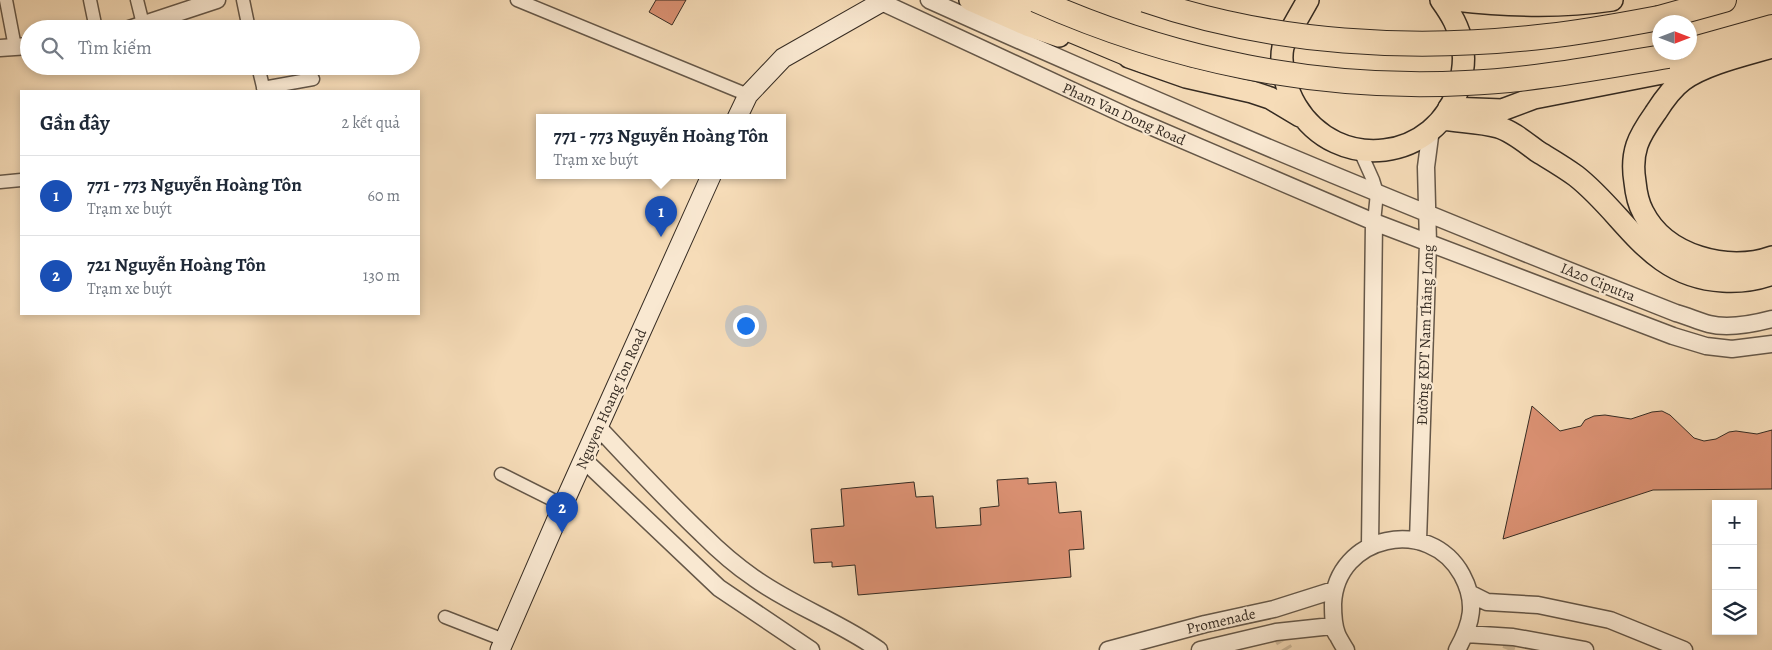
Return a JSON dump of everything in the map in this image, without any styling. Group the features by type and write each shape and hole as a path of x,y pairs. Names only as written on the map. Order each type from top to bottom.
{"highway":[{"path":"999,0 1145,61"},
{"path":"1036,0 1078,18 1157,45 1248,68 1313,78 1372,82 1466,83 1556,75 1652,58"},
{"path":"1145,0 1204,18 1321,39 1374,43 1438,44 1485,42 1584,32 1660,18 1724,0"},
{"path":"1697,48 1772,27"}],"main road":[{"path":"970,0 1027,25 1145,61 1186,77 1270,98 1303,117 1322,135 1360,151 1398,148 1413,142 1441,119 1456,98 1463,72 1463,46 1455,20 1441,0"},
{"path":"1028,0 1078,23 1145,61"},
{"path":"1303,117 1290,96 1284,72 1284,47 1308,0"},
{"path":"1455,0 1527,6 1578,5 1612,0"},
{"path":"739,114 748,95 783,58 881,1"},
{"path":"1772,47 1702,70 1682,80 1664,100 1648,123 1637,145 1633,167 1642,211 1662,237 1688,253 1708,260 1732,264 1760,261 1772,256"},
{"path":"1441,119 1502,110 1542,97 1735,58"},
{"path":"1441,119 1499,127 1519,138 1576,176 1635,237 1662,261 1684,273 1712,280 1740,282 1772,274"},
{"name":"Nguyen Hoang Ton Road","path":"502,645 563,505 711,179"}],"street":[{"path":"6,0 14,47"},
{"path":"90,0 94,20"},
{"path":"136,20 137,0"},
{"path":"155,20 217,0"},
{"path":"243,0 248,20"},
{"path":"517,0 748,95"},
{"name":"Pham Van Dong Road","path":"929,0 1086,71 1428,214"},
{"name":"Pham Van Dong Road","path":"881,1 1129,117 1374,222 1428,243"},
{"path":"260,75 263,90 312,79"},
{"name":"Đường KĐT Nam Thăng Long","path":"1418,541 1428,243 1425,185 1426,167 1441,119"},
{"path":"1360,151 1374,180 1377,193 1374,222 1370,546"},
{"path":"0,182 20,180"},
{"name":"IA20 Ciputra","path":"1428,214 1711,325 1732,326 1772,319"},
{"name":"IA20 Ciputra","path":"1428,243 1673,336 1706,346 1732,349 1772,344"},
{"path":"598,427 677,510 732,563 786,598 879,650"},
{"path":"584,460 718,588 811,650"},
{"path":"501,474 563,505"},
{"path":"1337,635 1333,618 1334,590 1339,578 1352,559 1370,546 1394,539 1407,539 1426,543 1443,552 1457,566 1471,594 1466,634 1457,650"},
{"name":"Promenade","path":"1108,650 1205,624 1274,609 1334,590"},
{"path":"1471,594 1487,602 1538,605 1610,620 1684,650"},
{"path":"445,617 502,645"},
{"path":"1200,650 1296,629 1332,626 1346,650"},
{"path":"1466,634 1512,637 1585,650"}],"building":[{"path":"656,0 686,0 672,25 649,12"},
{"path":"1532,406 1560,431 1581,426 1585,420 1594,416 1605,415 1631,419 1652,412 1662,411 1670,415 1694,438 1704,441 1716,439 1729,432 1757,434 1772,430 1772,489 1653,490 1503,539"},
{"path":"1028,478 1028,484 1056,482 1059,513 1081,511 1084,549 1069,550 1071,577 858,595 855,565 832,567 832,562 814,563 811,529 844,526 841,489 914,482 916,497 933,496 936,528 981,525 980,508 999,506 997,480"}],"tunnel":[{"path":"1276,632 1287,650"},
{"path":"1508,650 1513,637"}],"place":[{"name":"771 - 773 Nguyễn Hoàng Tôn","path":"661,237"},
{"name":"721 Nguyễn Hoàng Tôn","path":"562,533"}]}
